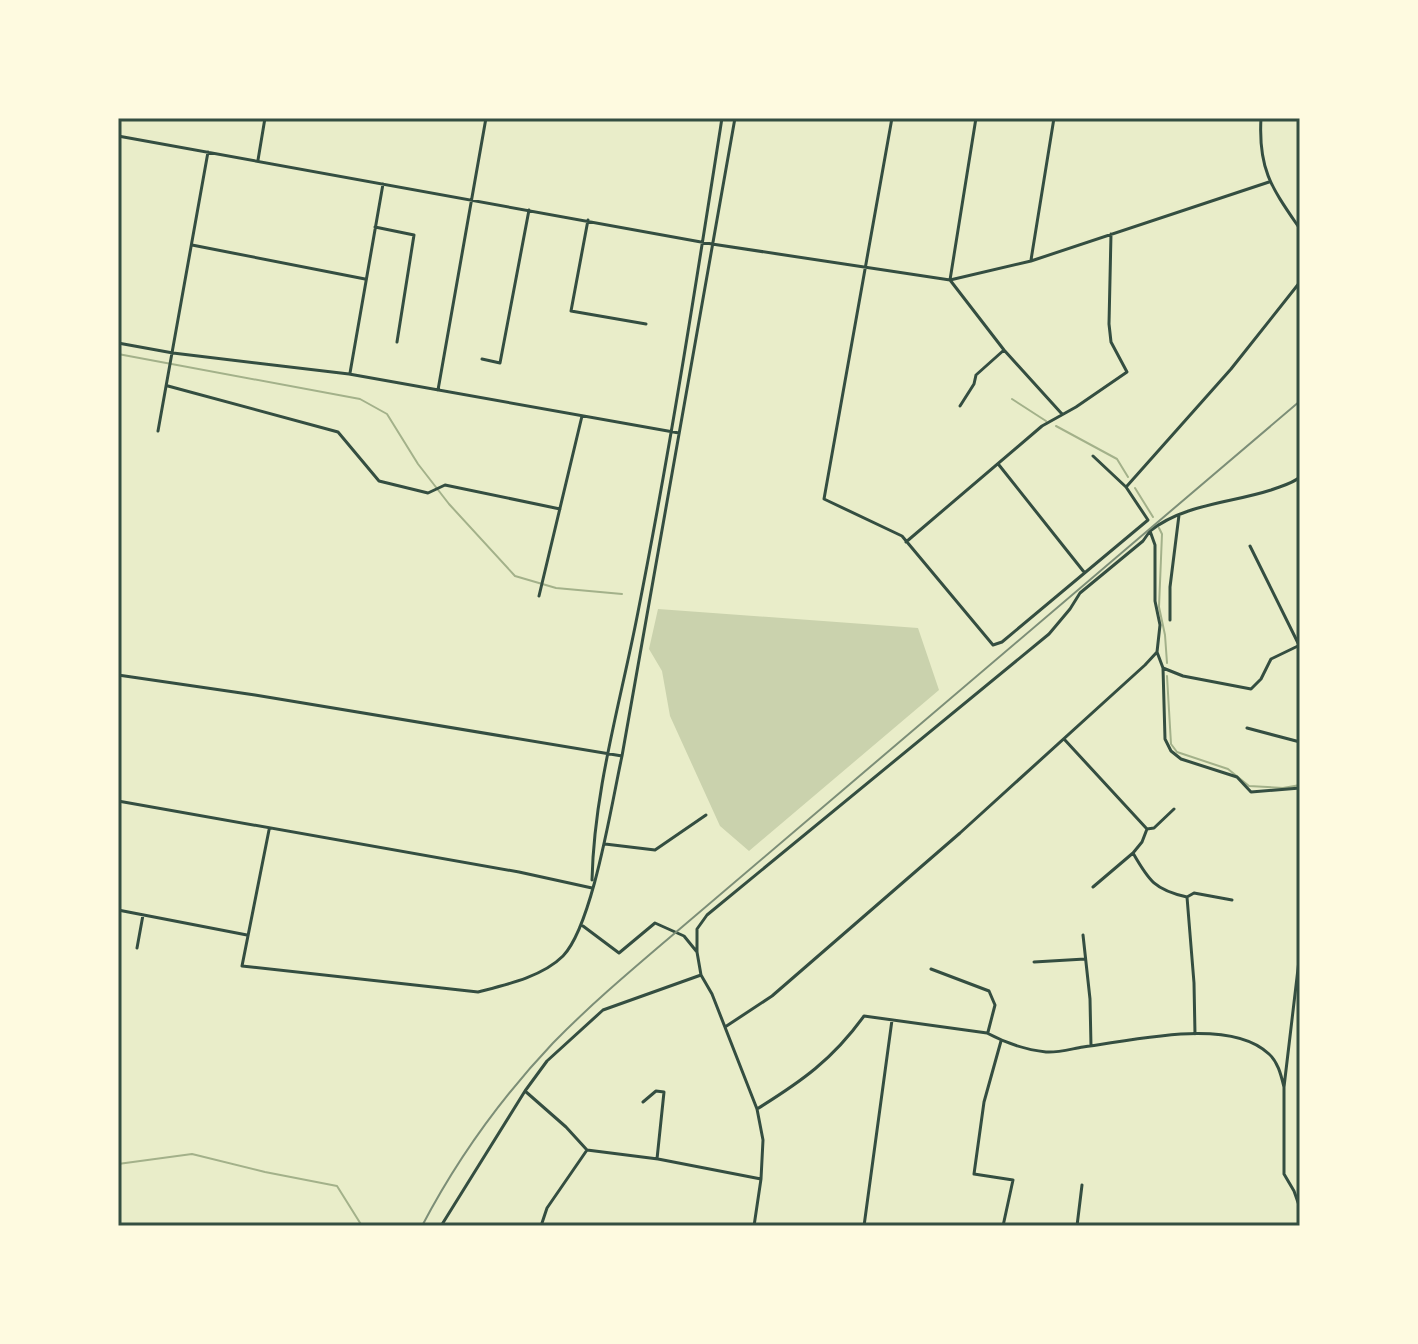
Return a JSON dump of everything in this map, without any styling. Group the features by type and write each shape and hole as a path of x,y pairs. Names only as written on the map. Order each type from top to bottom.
{"street":[{"path":"258,160 265,118"},
{"path":"438,390 486,118"},
{"path":"592,888 593,843 608,753 638,616 722,118"},
{"path":"269,830 242,966 478,992 510,984 563,956 582,925 622,756 735,118"},
{"path":"892,118 824,499 902,536 993,645 1002,642 1148,520 1126,487 1093,456"},
{"path":"976,118 950,280 1004,350 1062,414"},
{"path":"1031,261 1054,118"},
{"path":"1261,118 1260,140 1269,182 1300,229"},
{"path":"118,136 712,244 950,280 1031,261 1269,182"},
{"path":"158,431 208,152"},
{"path":"349,374 383,184"},
{"path":"482,359 500,363 529,210"},
{"path":"588,220 571,311 646,324"},
{"path":"375,227 414,235 397,342"},
{"path":"906,542 1042,426 1127,372 1111,342 1111,234"},
{"path":"192,245 365,279"},
{"path":"1126,487 1231,369 1300,282"},
{"path":"118,343 173,354 349,374 680,433"},
{"path":"960,406 976,375 1004,350"},
{"path":"168,386 338,432 379,481 428,493 445,485 560,509"},
{"path":"539,593 582,416"},
{"path":"999,465 1085,573"},
{"path":"754,1226 763,1140 757,1109 701,975 697,929 707,915 1049,634 1080,593 1164,520 1251,496 1294,482 1300,477"},
{"path":"1170,620 1170,587 1179,515"},
{"path":"1150,531 1155,545 1155,601 1160,625 1157,652 1163,668 1165,739 1176,756 1237,777 1251,792 1300,788"},
{"path":"1163,668 1183,676 1251,689 1261,679 1271,659 1300,645 1250,546"},
{"path":"725,1027 772,996 1064,739 1157,652"},
{"path":"118,675 622,756"},
{"path":"1247,728 1300,742"},
{"path":"1064,739 1147,829"},
{"path":"118,801 519,872 592,888"},
{"path":"1147,829 1154,828 1174,809"},
{"path":"603,844 655,850 706,815"},
{"path":"1093,887 1133,853 1147,829"},
{"path":"1133,853 1143,871 1163,892 1187,897 1194,893 1232,900"},
{"path":"1187,897 1195,1034"},
{"path":"118,910 247,935"},
{"path":"137,948 143,915"},
{"path":"582,925 619,953 655,923 684,936 697,952"},
{"path":"1083,935 1091,1046"},
{"path":"1300,952 1284,1087 1284,1174 1300,1208"},
{"path":"1034,962 1085,959"},
{"path":"931,969 989,991 995,1005 987,1033"},
{"path":"441,1226 547,1061 603,1010 701,975"},
{"path":"757,1109 812,1073 842,1047 864,1016 987,1033 1001,1041 1047,1052 1195,1034 1229,1036 1260,1047 1273,1058 1284,1087"},
{"path":"864,1226 892,1020"},
{"path":"1001,1041 984,1102 974,1174 1013,1180 1003,1226"},
{"path":"525,1091 587,1150 657,1159 761,1179"},
{"path":"643,1102 656,1091 664,1092 657,1159"},
{"path":"541,1226 547,1208 587,1150"},
{"path":"1077,1226 1082,1185"}],"green space":[{"path":"658,609 918,628 939,690 749,851 720,826 670,716 662,671 649,649"}],"waterway":[{"path":"118,354 360,399 387,414 418,464 449,504 515,576 556,588 622,594"},
{"path":"1012,399 1046,421"},
{"path":"1056,426 1117,459 1128,477"},
{"path":"1135,488 1153,517"},
{"path":"1159,528 1162,534 1159,607 1167,663"},
{"path":"1167,676 1171,744 1177,752 1228,769 1249,786 1283,788 1300,785"},
{"path":"118,1164 192,1154 337,1186 362,1226"}],"railway":[{"path":"422,1226 465,1153 498,1107 582,1014 1300,401"}]}
